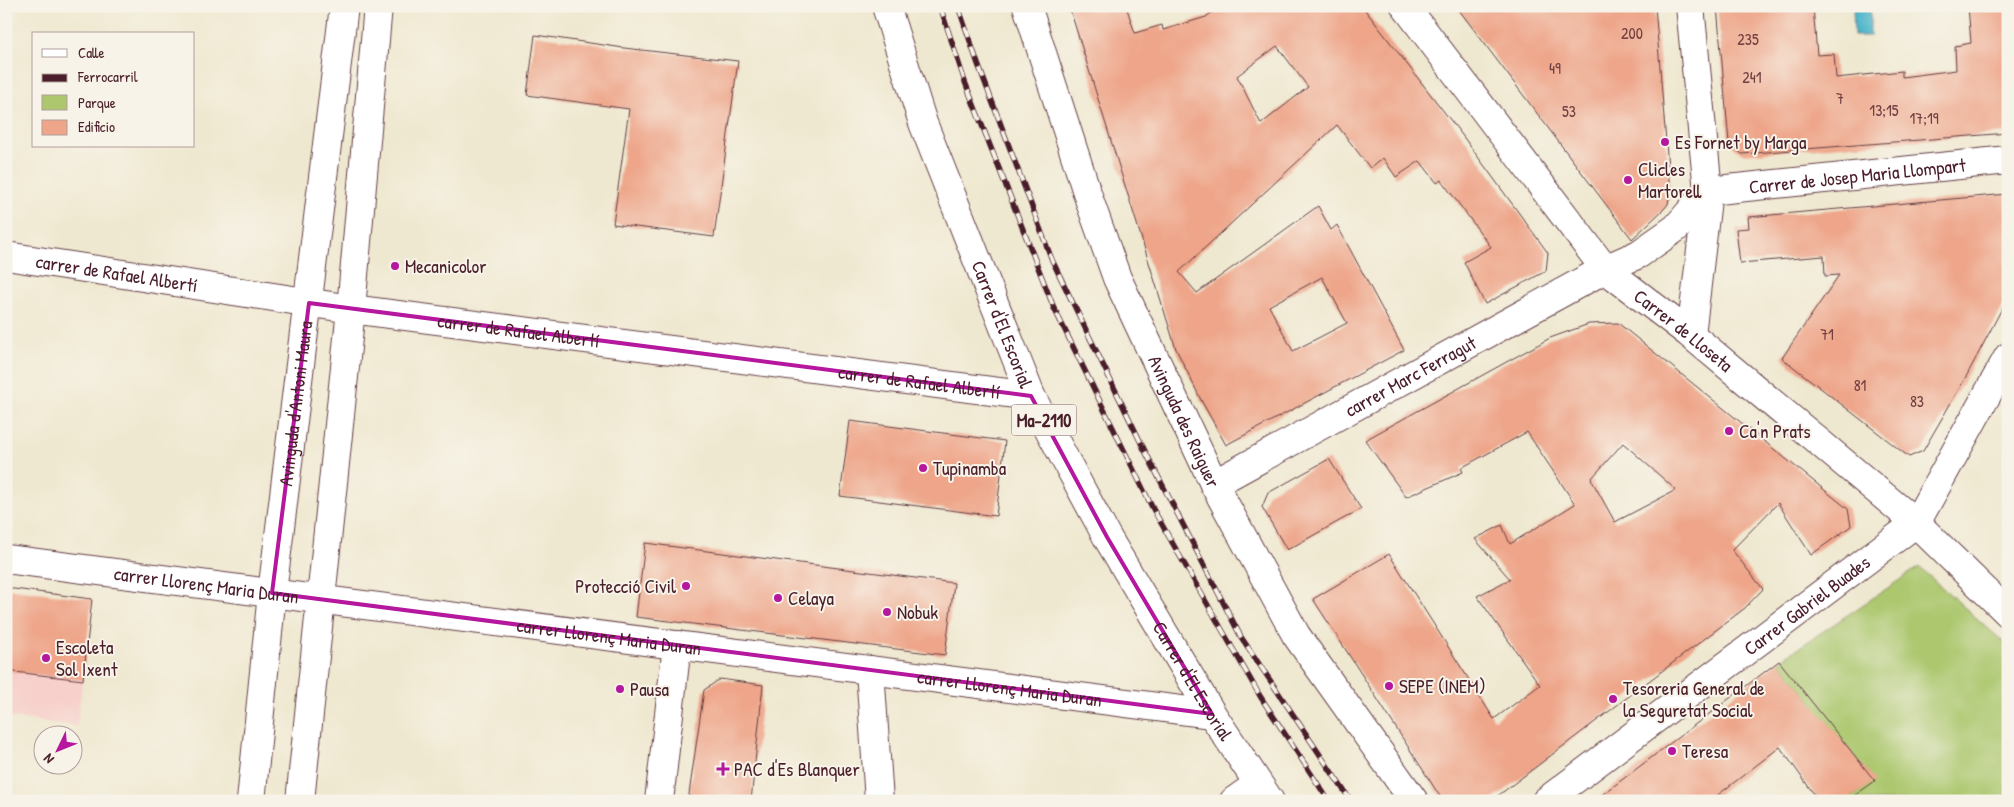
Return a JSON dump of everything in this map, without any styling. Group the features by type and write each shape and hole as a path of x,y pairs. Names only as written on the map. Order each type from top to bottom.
{"street":[{"name":"Avinguda d'Antoni Maura","path":"251,801 272,593 344,6"},
{"path":"300,801 351,309 378,6"},
{"name":"Carrer d'El Escorial","path":"886,6 923,123 1031,396 1107,537 1212,714 1264,792"},
{"name":"Avinguda des Raiguer","path":"1027,6 1091,205 1117,278 1214,484 1296,635 1414,801"},
{"name":"Carrer de Lloseta","path":"1405,6 1605,269 1691,335 1916,523 2008,613"},
{"path":"1690,6 1708,191 1691,335"},
{"name":"Carrer de Josep Maria Llompart","path":"1708,191 2008,160"},
{"name":"carrer Marc Ferragut","path":"1214,484 1605,269 1639,254 1676,228 1708,191"},
{"name":"carrer de Rafael Albertí","path":"6,256 351,309 1031,396"},
{"name":"Carrer Gabriel Buades","path":"1546,801 1916,523 2008,358"},
{"name":"carrer Llorenç Maria Duran","path":"6,559 1212,714"},
{"path":"659,801 677,645"},
{"path":"870,670 879,801"},
{"path":"1234,801 1264,792"}],"highlighted area":[{"path":"309,303 1031,396 1107,537 1212,714 272,593"}],"shaded area":[{"name":"Escoleta Sol Ixent","path":"6,588 92,599 77,724 61,724 6,717"}],"green space":[{"path":"1919,567 2008,646 2008,801 1847,801 1874,781 1779,661"}],"water":[{"path":"1853,6 1870,6 1870,36 1854,36"}],"building":[{"path":"1069,6 1126,6 1135,33 1162,25 1163,30 1206,17 1220,6 1362,6 1462,135 1548,253 1546,271 1485,304 1464,262 1491,247 1441,180 1437,183 1420,161 1396,177 1383,158 1370,168 1337,125 1179,272 1197,293 1318,206 1331,230 1337,225 1404,350 1226,445 1176,349","holes":["1277,46 1308,87 1261,124 1237,76","1322,277 1347,323 1293,351 1269,306"]},
{"path":"1456,6 1655,6 1670,192 1668,204 1664,209 1632,239"},
{"path":"1717,6 1813,6 1817,55 1834,54 1836,78 1902,71 1902,77 1956,70 1955,46 1971,43 1968,6 2008,6 2008,133 1742,154 1729,143"},
{"path":"535,35 624,48 738,61 714,237 613,224 629,109 527,95"},
{"path":"2008,194 2008,297 1967,375 1923,451 1909,457 1782,358 1839,275 1825,276 1824,256 1740,263 1736,229 1749,228 1748,217"},
{"path":"1618,323 1848,509 1851,526 1811,555 1778,503 1732,550 1763,589 1745,608 1491,801 1443,801 1313,599 1389,554 1494,719 1540,685 1477,596 1510,579 1475,539 1502,525 1510,544 1575,504 1527,432 1461,468 1463,472 1406,497 1365,440 1550,338 1589,324","holes":["1623,443 1676,490 1615,522 1591,479"]},
{"name":"Tupinamba","path":"850,421 1005,441 996,516 840,496"},
{"path":"1329,459 1361,509 1287,550 1262,507 1268,493"},
{"path":"645,543 954,583 945,655 636,617"},
{"name":"Escoleta Sol Ixent","path":"6,588 92,599 83,680 6,671"},
{"path":"1779,661 1875,781 1847,801 1819,801 1780,747 1710,801 1594,801"},
{"name":"PAC d'Es Blanquer","path":"720,679 763,685 751,801 688,801 704,690"}],"railway":[{"path":"940,6 965,82 1054,308 1153,509 1260,696 1329,801"},
{"path":"958,6 1052,260 1144,449 1241,637 1351,801"}],"place":[{"name":"Es Fornet by Marga","path":"1665,142"},
{"name":"Clicles Martorell","path":"1628,180"},
{"name":"Mecanicolor","path":"395,266"},
{"name":"Ca'n Prats","path":"1729,431"},
{"name":"Tupinamba","path":"923,468"},
{"name":"Protecció Civil","path":"686,586"},
{"name":"Celaya","path":"778,598"},
{"name":"Nobuk","path":"887,612"},
{"name":"Escoleta Sol Ixent","path":"46,658"},
{"name":"SEPE (INEM)","path":"1389,686"},
{"name":"Pausa","path":"620,689"},
{"name":"Tesoreria General de la Seguretat Social","path":"1613,699"},
{"name":"Teresa","path":"1672,751"},
{"name":"PAC d'Es Blanquer","path":"723,769"}]}
